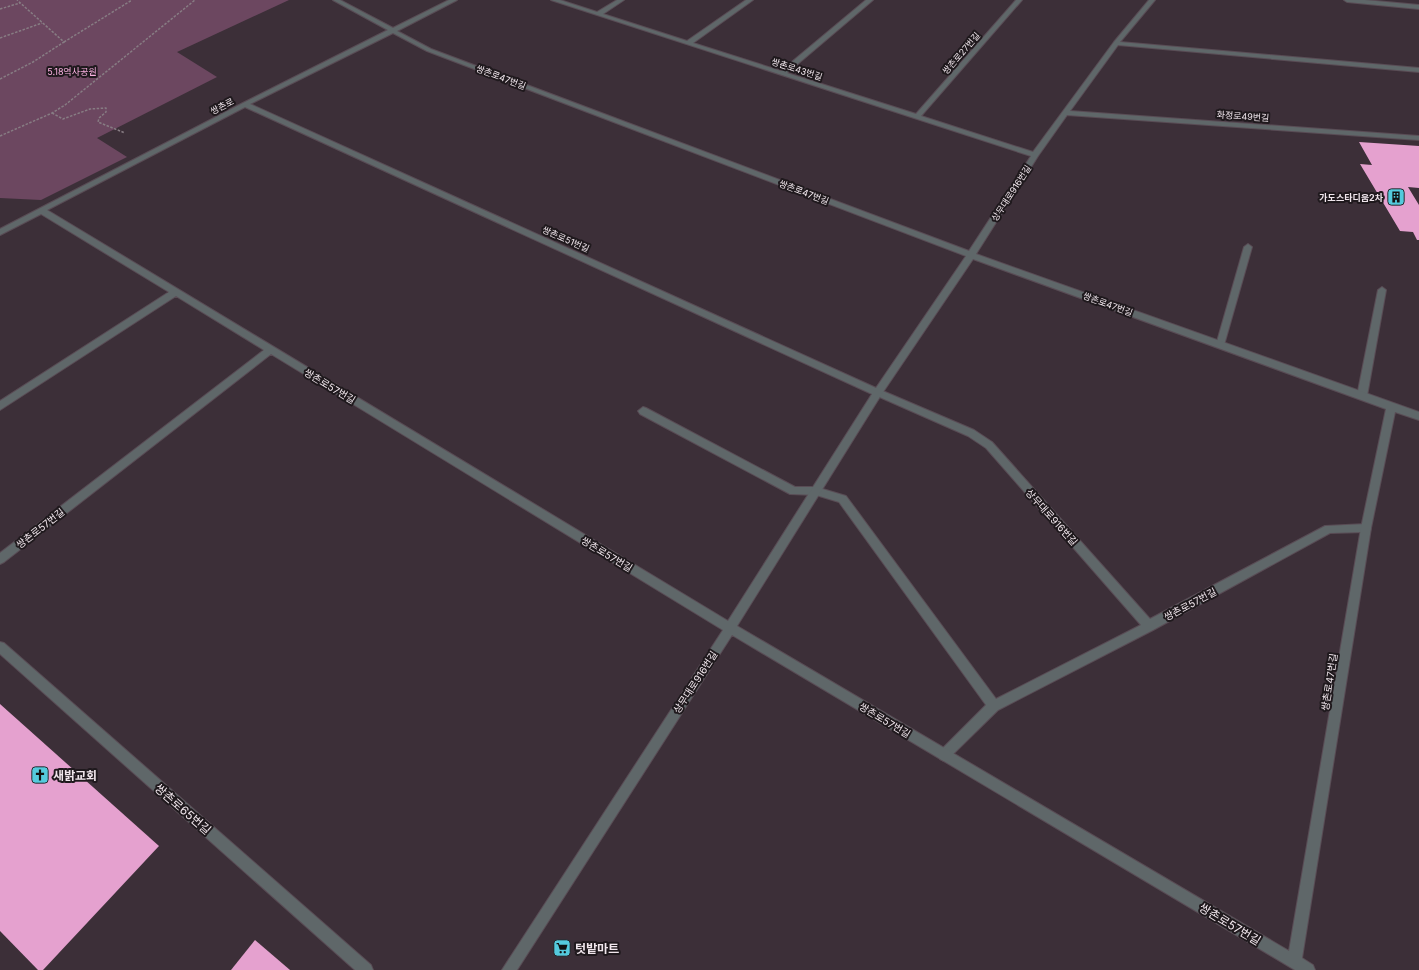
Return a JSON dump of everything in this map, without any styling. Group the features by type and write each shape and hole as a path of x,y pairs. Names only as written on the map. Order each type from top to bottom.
{"street":[{"name":"쌍촌로47번길","path":"336,0 429,50 971,255 1419,416"},
{"name":"쌍촌로","path":"0,232 245,104 454,0"},
{"name":"쌍촌로43번길","path":"554,0 1035,155"},
{"path":"598,14 621,0"},
{"path":"688,43 750,0"},
{"path":"782,74 870,0"},
{"name":"쌍촌로27번길","path":"917,117 1019,0"},
{"name":"상무대로916번길","path":"509,970 730,628 878,393 971,255 1035,155 1116,43 1152,0"},
{"path":"1347,0 1419,6"},
{"path":"1415,0 1419,6"},
{"path":"1116,43 1419,70"},
{"name":"쌍촌로51번길","path":"245,104 878,393"},
{"name":"화정로49번길","path":"1066,113 1419,138"},
{"name":"쌍촌로57번길","path":"40,210 730,628 1308,970"},
{"path":"1220,345 1248,248"},
{"path":"1362,396 1382,290"},
{"path":"0,406 175,292"},
{"name":"쌍촌로57번길","path":"0,559 270,350"},
{"name":"상무대로916번길","path":"878,393 971,432 989,445 1150,626"},
{"name":"쌍촌로47번길","path":"1294,961 1366,528 1391,407"},
{"path":"643,411 794,490 816,491 842,499 994,706"},
{"name":"쌍촌로57번길","path":"944,755 994,706 1150,626 1329,529 1366,528"},
{"name":"쌍촌로65번길","path":"0,648 366,970"}],"path":[{"path":"17,0 64,42"},
{"path":"0,80 47,55 64,42 132,0"},
{"path":"0,136 52,113 65,105 195,0"},
{"path":"0,9 20,3"},
{"path":"0,38 42,23"},
{"path":"52,113 63,119 101,107 106,108 106,112 99,118 98,122 126,133"}],"green space":[{"name":"5.18역사공원","path":"0,0 289,0 177,52 217,77 97,138 127,157 41,200 0,198"}],"building":[{"name":"가도스타디움2차","path":"1359,142 1419,146 1419,188 1408,187 1419,205 1419,240 1417,240 1413,232 1400,231 1360,164 1372,165"},
{"name":"새밝교회","path":"0,704 159,846 43,970 38,970 0,931"},
{"path":"255,940 290,970 231,970"}],"place":[{"name":"가도스타디움2차","path":"1396,197"},
{"name":"새밝교회","path":"40,775"},
{"name":"텃밭마트","path":"562,948"}]}
